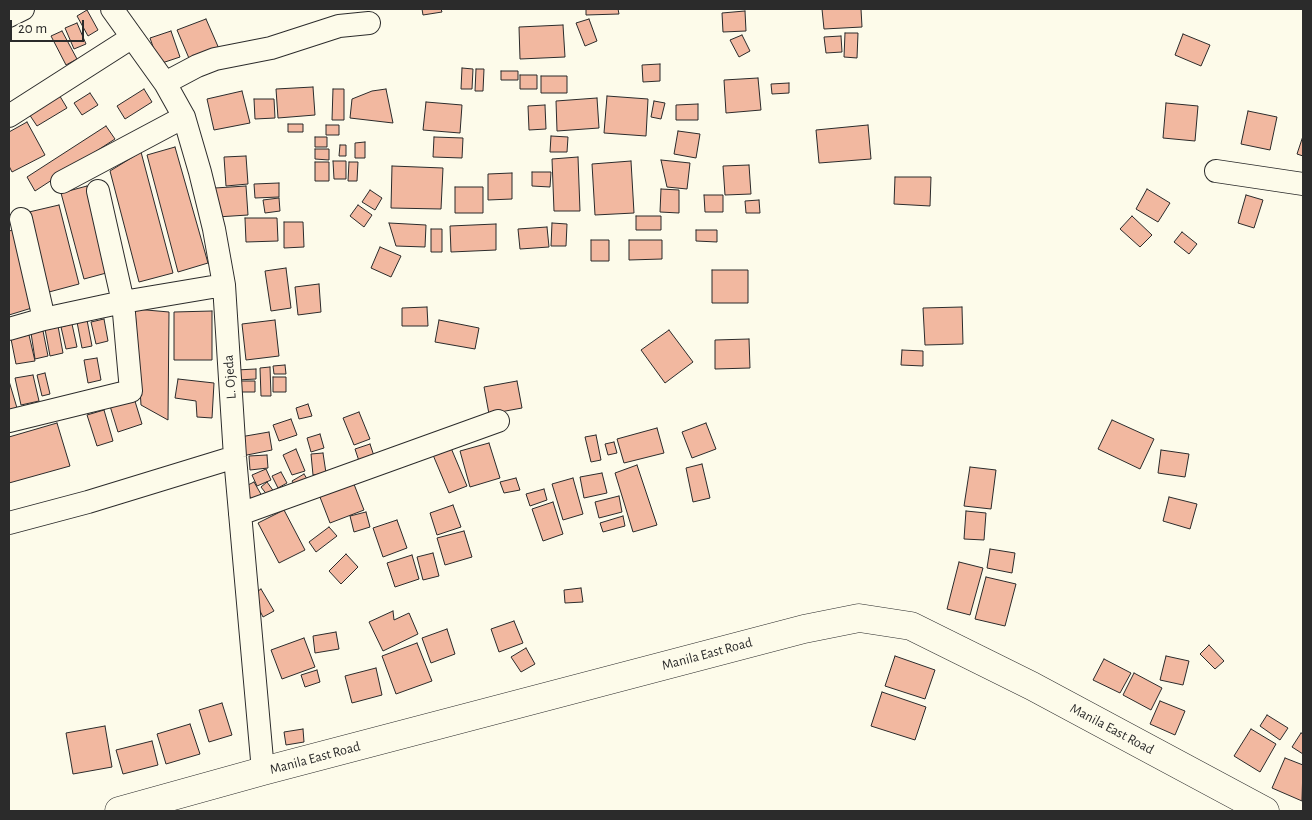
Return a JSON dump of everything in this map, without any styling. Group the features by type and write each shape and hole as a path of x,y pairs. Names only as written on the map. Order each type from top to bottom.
{"main road":[{"name":"Manila East Road","path":"119,811 804,629 859,618 911,626 1032,686 1265,811"}],"street":[{"path":"9,16 23,9"},
{"name":"L. Ojeda","path":"112,9 164,83 184,117 214,229 224,285 235,457 264,772"},
{"path":"164,83 197,66 215,60 271,48 339,26 369,23"},
{"path":"9,116 132,38"},
{"path":"62,182 184,117"},
{"path":"1216,171 1303,184"},
{"path":"9,421 131,391 123,302 98,191"},
{"path":"21,219 44,320"},
{"path":"9,329 123,302 224,285"},
{"path":"240,514 498,421"},
{"path":"9,523 88,502 235,457"}],"building":[{"path":"422,9 441,9 442,12 423,15"},
{"path":"586,9 618,9 619,14 586,15"},
{"path":"822,9 861,9 862,27 824,29"},
{"path":"87,10 98,30 88,36 77,16"},
{"path":"745,11 746,31 723,32 722,13"},
{"path":"206,19 220,51 191,63 177,30"},
{"path":"589,19 597,41 585,46 576,23"},
{"path":"77,23 86,44 74,49 65,28"},
{"path":"563,25 565,57 520,59 519,27"},
{"path":"62,31 77,59 66,65 51,36"},
{"path":"171,31 180,57 159,64 150,38"},
{"path":"845,33 858,33 857,58 844,57"},
{"path":"1183,34 1210,45 1201,66 1175,55"},
{"path":"742,35 750,51 739,57 730,40"},
{"path":"841,36 842,52 826,53 824,37"},
{"path":"660,64 660,81 643,82 642,65"},
{"path":"462,68 473,69 472,89 461,89"},
{"path":"476,69 484,69 483,91 475,91"},
{"path":"501,71 518,71 518,80 501,80"},
{"path":"520,75 537,75 537,89 520,89"},
{"path":"541,76 567,76 567,93 541,93"},
{"path":"758,78 761,110 726,113 724,80"},
{"path":"789,83 789,93 772,94 771,84"},
{"path":"313,87 315,115 278,118 276,89"},
{"path":"144,89 152,102 125,119 117,106"},
{"path":"333,89 344,89 344,120 332,120"},
{"path":"386,89 393,123 350,118 352,99 372,91"},
{"path":"242,91 250,123 214,130 207,99"},
{"path":"58,93 67,108 37,126 27,111"},
{"path":"90,93 98,105 82,115 74,103"},
{"path":"607,96 648,99 646,136 604,133"},
{"path":"597,98 599,128 557,131 556,101"},
{"path":"254,99 274,99 275,118 255,119"},
{"path":"654,101 665,103 661,119 651,117"},
{"path":"426,102 462,105 460,133 423,130"},
{"path":"1166,103 1198,106 1195,141 1163,138"},
{"path":"698,104 698,120 676,120 676,105"},
{"path":"545,105 546,129 529,130 528,106"},
{"path":"1248,111 1277,117 1270,150 1241,144"},
{"path":"27,122 45,155 12,172 9,166 9,132"},
{"path":"288,124 303,124 303,132 288,132"},
{"path":"326,125 339,125 339,135 326,135"},
{"path":"868,125 871,159 819,163 816,130"},
{"path":"106,126 115,139 35,191 27,177"},
{"path":"678,131 700,134 696,158 674,154"},
{"path":"551,136 568,137 567,152 550,152"},
{"path":"1303,136 1303,156 1297,154"},
{"path":"315,137 327,137 327,147 315,147"},
{"path":"434,137 463,138 462,158 433,157"},
{"path":"365,142 365,158 355,158 355,143"},
{"path":"340,145 346,145 346,156 339,156"},
{"path":"175,147 208,263 178,272 147,155"},
{"path":"315,149 329,149 329,160 315,159"},
{"path":"141,152 173,273 139,282 110,171"},
{"path":"246,156 248,184 226,186 224,157"},
{"path":"578,157 580,211 554,211 552,159"},
{"path":"661,160 690,163 687,189 667,187"},
{"path":"333,161 346,161 346,179 334,179"},
{"path":"631,161 634,213 595,215 592,164"},
{"path":"315,162 329,162 329,181 315,181"},
{"path":"349,162 358,162 357,181 348,181"},
{"path":"749,165 751,194 725,195 723,166"},
{"path":"392,166 443,168 441,209 391,208"},
{"path":"532,172 551,172 550,187 532,186"},
{"path":"512,173 512,199 488,200 488,174"},
{"path":"895,177 931,177 930,206 894,204"},
{"path":"279,183 279,197 255,198 254,184"},
{"path":"87,186 110,272 84,279 61,193"},
{"path":"246,186 248,215 217,217 215,188"},
{"path":"455,187 483,187 483,213 455,213"},
{"path":"661,189 679,190 679,213 660,212"},
{"path":"1147,189 1170,203 1158,222 1136,209"},
{"path":"370,190 382,198 375,210 362,202"},
{"path":"704,195 723,195 723,212 705,212"},
{"path":"1246,195 1263,200 1254,228 1238,223"},
{"path":"279,198 280,211 265,213 263,200"},
{"path":"759,200 760,213 746,213 745,201"},
{"path":"59,205 79,284 49,292 29,212"},
{"path":"358,205 372,215 364,227 350,216"},
{"path":"636,216 661,216 661,230 636,230"},
{"path":"1132,216 1152,235 1140,247 1120,229"},
{"path":"245,218 277,218 278,241 246,242"},
{"path":"284,222 303,222 304,247 284,248"},
{"path":"389,223 426,225 425,247 396,246"},
{"path":"552,223 567,224 566,246 551,246"},
{"path":"496,224 496,250 451,252 450,226"},
{"path":"547,227 549,247 520,249 518,229"},
{"path":"431,229 442,229 442,252 431,252"},
{"path":"13,230 35,307 9,315 9,231"},
{"path":"696,230 717,230 717,242 696,241"},
{"path":"1182,232 1197,244 1189,254 1174,242"},
{"path":"591,240 609,240 609,261 591,261"},
{"path":"629,240 662,240 662,259 629,260"},
{"path":"380,247 401,256 391,277 371,268"},
{"path":"286,268 291,308 271,311 265,271"},
{"path":"712,270 748,270 748,303 712,303"},
{"path":"319,284 321,312 298,315 295,287"},
{"path":"427,307 428,326 402,326 402,308"},
{"path":"962,307 963,344 925,345 923,308"},
{"path":"135,309 169,312 168,420 141,405"},
{"path":"212,311 212,360 174,360 174,312"},
{"path":"104,319 108,341 96,344 91,322"},
{"path":"87,320 92,346 82,348 77,322"},
{"path":"275,320 279,356 246,360 242,324"},
{"path":"439,320 479,328 475,349 435,342"},
{"path":"72,324 77,347 66,349 61,327"},
{"path":"58,326 63,353 50,356 45,329"},
{"path":"669,330 693,362 665,383 641,350"},
{"path":"43,331 48,356 35,359 31,333"},
{"path":"29,335 35,361 16,364 11,339"},
{"path":"749,339 750,368 715,369 715,340"},
{"path":"902,350 923,351 923,366 901,365"},
{"path":"97,358 101,380 88,383 84,360"},
{"path":"285,365 286,374 274,374 273,366"},
{"path":"270,367 271,396 261,396 260,368"},
{"path":"256,369 256,379 237,380 236,370"},
{"path":"45,373 50,394 42,396 37,375"},
{"path":"33,375 39,401 21,405 15,378"},
{"path":"273,377 286,377 286,392 273,392"},
{"path":"178,379 214,383 212,418 197,417 196,401 175,398"},
{"path":"9,381 17,408 9,410"},
{"path":"237,381 255,381 255,392 237,392"},
{"path":"517,381 522,408 489,414 484,387"},
{"path":"134,398 142,424 118,432 110,406"},
{"path":"308,404 312,416 299,419 296,408"},
{"path":"104,410 113,441 97,446 87,415"},
{"path":"359,412 370,439 354,445 343,418"},
{"path":"291,419 297,435 279,441 273,425"},
{"path":"1112,420 1154,439 1140,469 1098,449"},
{"path":"57,423 70,466 9,483 9,437"},
{"path":"706,423 716,449 692,458 682,432"},
{"path":"657,428 664,453 624,463 617,439"},
{"path":"269,432 272,450 242,456 240,437"},
{"path":"320,434 324,448 311,452 307,438"},
{"path":"596,435 601,460 591,462 585,437"},
{"path":"614,442 617,453 608,455 605,444"},
{"path":"489,443 500,478 470,487 460,451"},
{"path":"370,444 376,462 361,467 355,449"},
{"path":"451,448 467,486 449,493 433,455"},
{"path":"296,449 305,471 292,475 283,455"},
{"path":"1161,450 1189,454 1185,477 1158,473"},
{"path":"323,453 326,473 313,475 311,454"},
{"path":"267,455 268,468 250,470 249,456"},
{"path":"702,464 710,498 693,502 686,468"},
{"path":"637,465 657,525 633,532 615,473"},
{"path":"970,467 996,470 991,509 964,506"},
{"path":"266,469 271,480 257,486 252,475"},
{"path":"281,472 287,483 278,488 272,476"},
{"path":"602,473 607,493 584,498 580,477"},
{"path":"304,474 309,482 297,489 292,481"},
{"path":"516,478 520,490 504,493 500,482"},
{"path":"573,478 583,514 563,520 552,484"},
{"path":"352,479 364,510 330,523 318,492"},
{"path":"254,482 262,496 253,502 244,487"},
{"path":"267,482 277,496 271,500 261,487"},
{"path":"544,489 547,500 530,506 526,494"},
{"path":"619,496 622,512 599,518 595,502"},
{"path":"1169,497 1197,504 1190,529 1163,521"},
{"path":"553,502 563,534 543,541 532,509"},
{"path":"453,505 461,527 437,535 430,513"},
{"path":"284,510 305,550 279,563 258,523"},
{"path":"966,511 986,513 984,540 964,539"},
{"path":"366,512 370,527 354,532 350,516"},
{"path":"623,516 625,526 603,532 600,523"},
{"path":"397,520 407,548 383,557 373,528"},
{"path":"329,527 337,536 316,552 309,542"},
{"path":"464,531 472,557 445,565 437,538"},
{"path":"990,549 1015,553 1012,573 987,568"},
{"path":"433,553 439,576 423,580 417,557"},
{"path":"346,554 358,567 341,584 329,571"},
{"path":"412,555 419,579 395,587 387,563"},
{"path":"959,562 983,568 970,615 947,609"},
{"path":"986,577 1016,584 1005,626 975,619"},
{"path":"581,588 583,602 565,603 564,590"},
{"path":"261,589 274,611 263,617 252,595"},
{"path":"393,611 394,620 409,613 418,634 383,651 369,622"},
{"path":"514,621 523,643 499,652 491,629"},
{"path":"447,629 455,654 431,663 422,638"},
{"path":"336,632 339,649 315,653 313,636"},
{"path":"304,638 315,667 282,679 271,650"},
{"path":"417,643 432,681 396,694 382,656"},
{"path":"1209,645 1224,661 1215,669 1200,654"},
{"path":"526,648 535,664 521,672 511,657"},
{"path":"895,656 935,670 925,699 885,686"},
{"path":"1166,656 1189,661 1183,685 1160,680"},
{"path":"1104,659 1131,673 1120,693 1093,680"},
{"path":"376,668 382,695 352,703 345,676"},
{"path":"317,670 320,682 305,687 301,675"},
{"path":"1134,673 1162,688 1151,710 1123,695"},
{"path":"882,692 926,707 915,740 871,726"},
{"path":"1160,701 1185,711 1175,735 1150,724"},
{"path":"222,703 232,735 209,742 199,710"},
{"path":"1267,715 1288,728 1280,740 1260,726"},
{"path":"190,724 200,754 166,764 157,734"},
{"path":"105,726 112,767 73,774 66,733"},
{"path":"303,729 304,742 286,745 284,732"},
{"path":"1251,729 1276,744 1260,772 1234,756"},
{"path":"1301,733 1303,734 1303,754 1292,747"},
{"path":"152,741 158,765 123,774 116,750"},
{"path":"1285,758 1303,765 1302,801 1272,788"}]}
